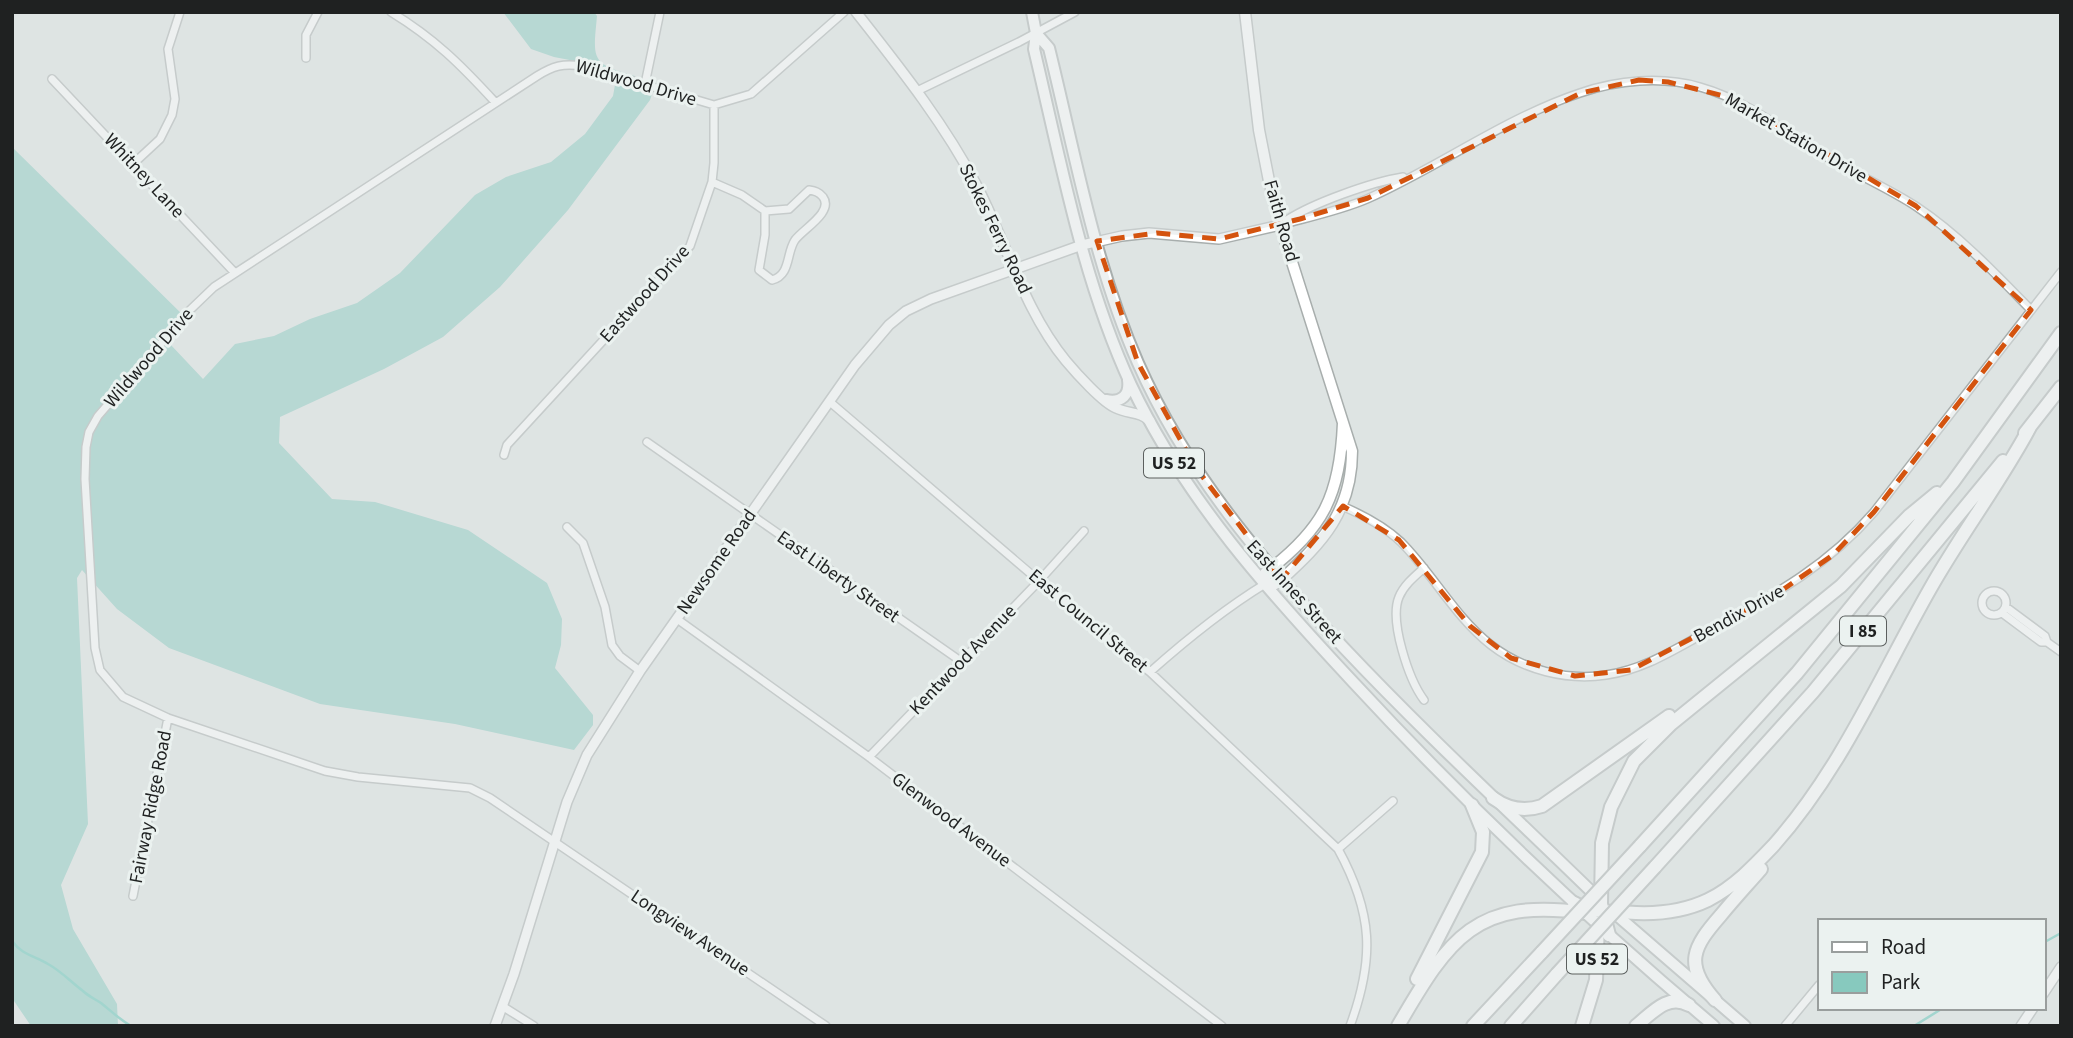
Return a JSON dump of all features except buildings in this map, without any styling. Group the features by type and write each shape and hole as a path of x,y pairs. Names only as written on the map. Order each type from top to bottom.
{"highway":[{"name":"I 85","path":"1473,1026 1797,673 1953,482 2061,333"},
{"name":"I 85","path":"1511,1026 1813,692 2061,387"},
{"path":"1715,1000 1697,970 1695,957 1698,944 1771,857 1817,792 1847,745 1935,580 2030,427"},
{"path":"1609,935 1603,911 1603,835 1611,807 1626,773 1639,755 1665,729 1836,591 1909,516 1953,482"},
{"path":"1493,798 1515,808 1527,810 1542,806 1747,662"},
{"path":"1396,1026 1439,960 1471,930 1497,917 1526,909 1579,908 1669,912 1690,907 1717,895 1741,877 1763,857 1817,792"},
{"name":"US 52","path":"1396,1026 1482,852 1483,832 1472,805"},
{"name":"US 52","path":"1582,1026 1596,980 1603,911"},
{"path":"1636,1026 1667,1002 1679,1001 1689,1005"}],"main road":[{"name":"East Innes Street","path":"1032,12 1034,49 1082,244 1104,318 1126,374 1151,422 1201,504 1247,564 1388,720 1579,908"},
{"name":"Faith Road","path":"1245,12 1261,144 1280,225 1350,440 1352,455 1342,506 1323,539 1281,580"},
{"name":"East Innes Street","path":"1035,33 1049,48 1097,241 1121,321 1158,404 1213,493 1281,580 1386,692 1603,911 1745,1026"},
{"path":"1106,400 1117,401 1126,396 1129,388 1126,374"},
{"name":"Faith Road","path":"1265,584 1265,573 1309,532 1330,500 1340,470 1343,423"},
{"path":"1265,584 1275,584 1281,580"},
{"path":"1609,935 1714,1026"}],"street":[{"path":"133,164 160,139 172,115 175,99 168,49 180,12"},
{"path":"306,58 306,35 318,12"},
{"path":"391,12 425,33 457,61 495,102"},
{"path":"645,84 660,12"},
{"name":"Wildwood Drive","path":"555,841 470,788 358,777 325,771 168,718 123,697 100,670 95,648 85,478 89,432 117,394 190,310 214,287 554,65 582,66 714,105 751,93 844,12"},
{"name":"Stokes Ferry Road","path":"856,12 917,90 948,135 975,184 1036,316 1058,350 1079,375 1115,408 1140,414 1151,422"},
{"path":"917,90 1075,12"},
{"name":"Whitney Lane","path":"52,79 235,273"},
{"name":"Market Station Drive","path":"1097,241 1131,234 1157,233 1219,239 1280,225 1305,208 1387,179 1410,176 1506,126 1580,93 1639,80 1698,86 1732,98 1833,161 1916,206 1950,232 2031,310"},
{"name":"Eastwood Drive","path":"504,453 507,445 690,246 712,182 714,105"},
{"path":"712,182 742,194 765,211 789,209 809,190 822,195 825,210 795,241 784,272 779,278 772,280 759,270 765,235 765,211"},
{"name":"Newsome Road","path":"495,1026 567,802 587,755 640,671 872,343 902,313 931,299 1013,268 1097,241"},
{"name":"Bendix Drive","path":"1342,506 1389,532 1424,568 1479,635 1494,648 1523,663 1561,675 1590,677 1619,673 1644,665 1778,593 1808,574 1844,545 1874,512 2061,272"},
{"name":"East Council Street","path":"830,402 1150,672 1338,849"},
{"name":"East Liberty Street","path":"647,442 749,516 962,662"},
{"path":"567,527 583,543 605,607 612,645 620,656 640,671"},
{"name":"Kentwood Avenue","path":"870,757 1084,531"},
{"path":"1424,568 1403,590 1396,613 1411,677 1424,700"},
{"path":"1150,672 1245,596 1265,584"},
{"path":"2004,610 2045,636 2047,642 2061,652"},
{"name":"Glenwood Avenue","path":"677,618 870,757 1222,1026"},
{"name":"Fairway Ridge Road","path":"134,896 168,718"},
{"path":"1350,1026 1361,998 1367,968 1367,931 1362,900 1338,849 1392,801"},
{"name":"Longview Avenue","path":"555,841 826,1026"},
{"path":"2045,991 2061,967"},
{"path":"1785,1026 1818,986"},
{"path":"502,1006 534,1026"},
{"path":"2021,1026 2033,1010"}],"highlighted area":[{"path":"1639,80 1668,82 1732,98 1916,206 2031,310 1874,512 1833,555 1778,593 1631,670 1575,676 1511,658 1470,626 1399,540 1343,506 1281,580 1196,468 1138,363 1097,241 1157,233 1219,239 1300,219 1368,198 1581,93"}],"green space":[{"path":"503,12 594,12 597,16 595,51 598,58 610,68 635,76 633,86 653,91 650,100 568,210 500,287 443,337 384,369 280,417 279,443 332,499 375,502 468,530 547,583 562,619 561,645 555,668 593,715 593,725 574,750 455,724 320,704 169,648 117,609 82,570 77,578 88,824 61,885 73,929 117,1004 118,1026 31,1026 12,998 12,147 188,320 170,344 203,379 235,344 274,336 310,319 357,303 400,273 475,195 506,177 551,162 585,134 613,96 615,85 604,80 596,65 554,57 531,49"}],"waterway":[{"path":"2045,942 2061,933"},
{"path":"12,941 24,952 57,970 131,1026"},
{"path":"1914,1026 1940,1010"}]}
